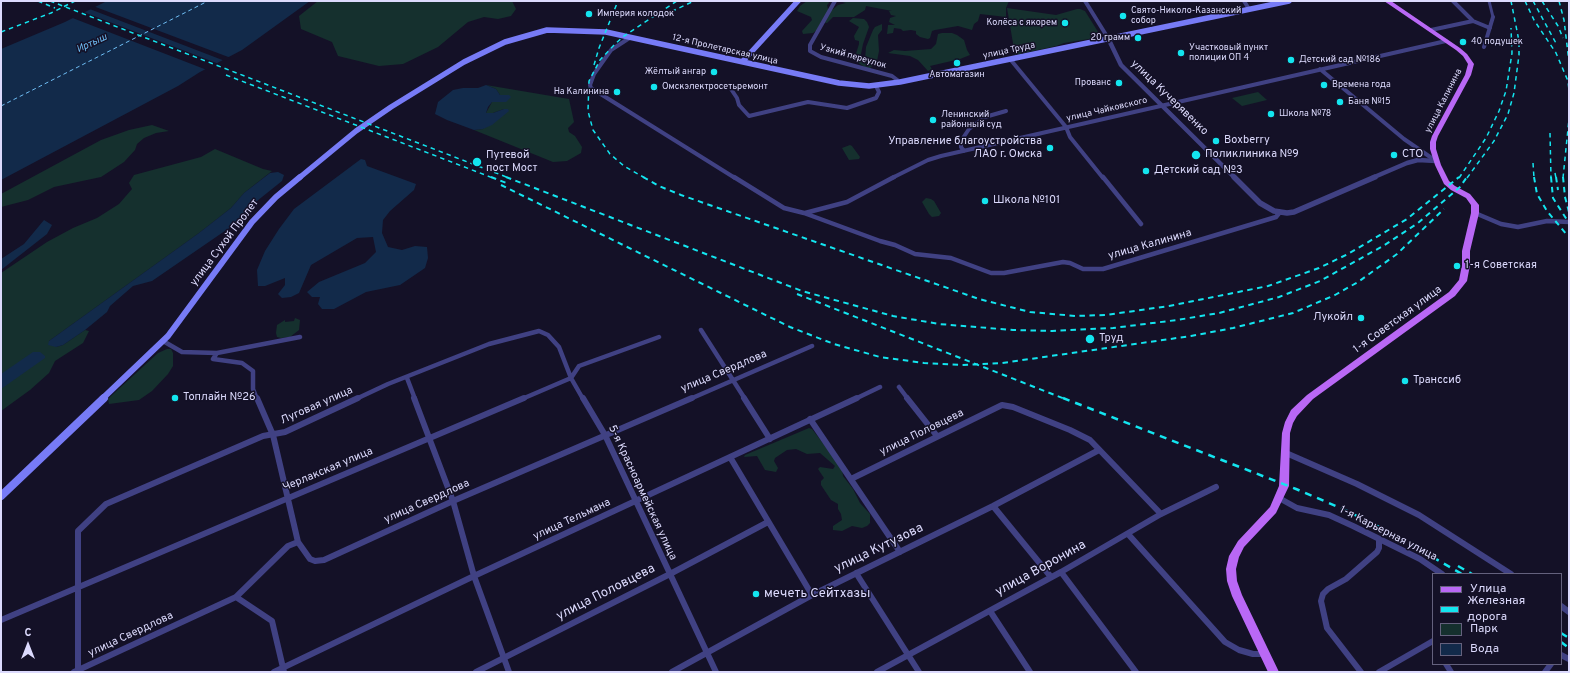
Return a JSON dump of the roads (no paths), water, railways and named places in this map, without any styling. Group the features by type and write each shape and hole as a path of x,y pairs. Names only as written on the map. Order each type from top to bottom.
{"main road":[{"path":"742,61 798,1"},
{"name":"улица Труда","path":"876,86 1289,1"},
{"path":"1387,1 1446,40"},
{"name":"улица Сухой Пролет","path":"1,496 163,341 187,312 259,213 295,180 356,131 428,82 480,53 505,42 530,34 547,30 570,30"},
{"name":"12-я Пролетарская улица","path":"570,30 606,32 839,83 876,86"},
{"name":"улица Калинина","path":"1436,161 1434,149 1435,136 1471,68 1470,61 1462,52 1446,40"},
{"path":"1436,161 1449,186 1472,200 1475,205 1475,213"},
{"name":"1-я Советская улица","path":"1274,672 1237,596 1232,581 1231,569 1234,556 1241,544 1273,510 1284,486 1286,433 1294,413 1310,397 1443,301 1459,286 1465,273 1467,244 1475,213"}],"street":[{"name":"Узкий переулок","path":"835,1 810,45 810,51 821,57 892,76 900,82"},
{"path":"1085,1 1108,38"},
{"path":"1244,1 1249,9"},
{"path":"1453,1 1473,21 1490,28"},
{"path":"1484,47 1493,17 1490,1"},
{"path":"1431,30 1473,21"},
{"name":"улица Калинина","path":"631,37 617,45 608,53 594,74 590,85 591,88 597,93 771,202 784,208 804,213 880,241 895,245 914,254 951,258 991,273 1004,273 1063,262 1070,262 1074,266 1083,269 1103,269 1276,217 1280,212 1294,212 1418,160 1436,161"},
{"name":"улица Кучерявенко","path":"1108,38 1120,65 1163,105 1260,203 1274,211 1280,212"},
{"name":"улица Чайковского","path":"804,213 847,202 928,160 964,150 1446,40"},
{"path":"1010,59 1066,127 1070,137 1141,224"},
{"path":"1320,69 1404,138 1436,161"},
{"path":"731,90 737,98 739,105 748,115 808,102 847,108 876,98 879,92 876,86"},
{"path":"964,150 961,147 961,141 963,136 970,129 985,116 1006,110"},
{"path":"1475,213 1501,224 1518,227 1547,221 1569,222"},
{"path":"701,330 770,439"},
{"name":"5-я Красноармейская улица","path":"539,331 548,335 559,347 571,378 604,435 716,672"},
{"name":"Луговая улица","path":"78,588 78,531 106,504 263,436 273,435 300,426 388,384 407,378 489,344 539,331"},
{"path":"163,341 182,352 217,353 300,337"},
{"name":"Черлакская улица","path":"1,620 571,378 579,366 659,337"},
{"name":"улица Свердлова","path":"77,671 236,597 288,546 298,542 310,559 315,561 324,560 453,501 732,379 812,346"},
{"path":"217,353 213,360 242,363 253,371 253,389 273,435 298,542"},
{"path":"407,378 453,501 474,576 509,672"},
{"name":"улица Тельмана","path":"274,672 284,670 474,576 770,439 880,386"},
{"path":"899,387 937,436"},
{"name":"улица Половцева","path":"851,480 1002,405 1013,407 1070,430 1090,440 1099,450"},
{"path":"810,420 900,552"},
{"path":"1099,450 1161,514"},
{"name":"улица Кутузова","path":"672,672 812,595 993,506 1099,450"},
{"path":"1286,453 1357,484 1419,515 1509,573"},
{"path":"730,457 812,595"},
{"name":"улица Воронина","path":"877,672 1061,572 1161,514 1216,487"},
{"name":"1-я Карьерная улица","path":"1279,498 1307,511 1329,515 1420,559 1441,573"},
{"path":"993,506 1051,577"},
{"name":"улица Половцева","path":"476,672 670,574 768,522"},
{"path":"1128,534 1225,642 1239,650 1252,654 1265,654"},
{"path":"1361,672 1327,628 1321,601 1323,594 1328,589 1346,579 1377,552 1379,548 1378,539"},
{"path":"1061,572 1136,672"},
{"path":"856,574 919,672"},
{"path":"77,671 78,588"},
{"path":"236,597 272,621 284,670"},
{"path":"990,611 1030,672"},
{"path":"1379,672 1432,644"}],"water":[{"name":"Иртыш","path":"107,1 310,1 242,50 200,72 178,86 1,180 1,49 65,22"},
{"path":"486,85 496,89 500,95 509,95 511,97 506,102 492,102 488,107 486,113 493,113 504,109 508,109 509,111 492,125 483,129 474,130 435,114 438,102 453,90 478,88"},
{"path":"361,159 365,160 367,166 416,184 414,190 390,211 383,220 382,233 388,247 402,250 415,246 427,247 428,258 425,268 400,285 366,292 334,309 322,309 318,304 320,297 312,297 307,292 319,282 365,263 376,252 373,237 357,238 311,265 299,293 291,297 282,298 278,294 285,285 285,278 265,286 258,286 257,270 265,251 294,209"},
{"path":"278,172 284,175 282,181 252,205 235,224 152,281 133,286 110,306 107,312 85,330 63,345 56,347 48,345 49,341 199,233 231,208 244,193 270,173"},
{"path":"44,220 52,225 47,234 1,270 1,259 24,244"},
{"path":"33,352 40,352 45,356 45,358 1,389 1,374"}],"railway":[{"path":"38,1 55,8"},
{"path":"50,1 64,6"},
{"path":"64,6 75,1"},
{"path":"594,65 599,48 618,1"},
{"path":"645,178 624,166 610,154 593,130 588,111 589,81 600,60 615,44 624,36 677,1"},
{"path":"664,15 694,1"},
{"path":"1467,178 1494,141 1508,114 1514,93 1519,55 1519,41 1511,1"},
{"path":"1525,1 1534,20 1556,53 1568,81 1569,90"},
{"path":"1533,1 1557,45"},
{"path":"1542,1 1558,26 1563,38"},
{"path":"1559,1 1564,20 1569,62"},
{"path":"1,32 64,6"},
{"path":"64,6 509,178"},
{"path":"1459,178 1486,138 1499,111 1506,91 1512,53 1511,28"},
{"path":"226,75 493,178"},
{"path":"1563,178 1569,119"},
{"path":"1550,133 1551,178"},
{"path":"1533,163 1534,178"},
{"path":"1555,173 1556,178"},
{"path":"491,177 509,184"},
{"path":"506,177 802,291 893,316 939,324 1013,330 1052,331 1113,328 1177,320 1219,313 1279,297 1320,281 1383,246 1418,223 1460,187 1467,177"},
{"path":"643,177 659,186 681,195 979,299 1030,312 1075,316 1106,315 1169,306 1268,286 1319,268 1348,254 1407,219 1459,177"},
{"path":"1534,177 1537,194 1547,211 1567,235"},
{"path":"1551,177 1553,198 1569,223"},
{"path":"1556,177 1558,190"},
{"path":"1563,178 1565,197 1569,212"},
{"path":"501,185 790,327 834,344 880,357 924,363 976,364"},
{"path":"976,364 1002,363 1191,336 1233,328 1293,313 1335,295 1358,282 1397,254 1444,209"},
{"path":"797,294 976,364"},
{"path":"976,364 1065,399"},
{"path":"1063,398 1296,489 1343,509 1387,531 1460,573"},
{"path":"1458,566 1470,573"},
{"path":"1562,634 1569,638"},
{"path":"1562,643 1569,648"}],"place":[{"name":"Империя колодок","path":"589,14"},
{"name":"Свято-Николо-Казанский собор","path":"1123,16"},
{"name":"Колёса с якорем","path":"1065,23"},
{"name":"20 грамм","path":"1138,38"},
{"name":"40 подушек","path":"1463,42"},
{"name":"Участковый пункт полиции ОП 4","path":"1181,53"},
{"name":"Детский сад №186","path":"1291,60"},
{"name":"Автомагазин","path":"957,63"},
{"name":"Жёлтый ангар","path":"714,72"},
{"name":"Прованс","path":"1119,83"},
{"name":"Времена года","path":"1324,85"},
{"name":"Омскэлектросетьремонт","path":"654,87"},
{"name":"На Калинина","path":"617,92"},
{"name":"Баня №15","path":"1340,102"},
{"name":"Школа №78","path":"1271,114"},
{"name":"Ленинский районный суд","path":"933,120"},
{"name":"Boxberry","path":"1216,141"},
{"name":"Управление благоустройства ЛАО г. Омска","path":"1050,148"},
{"name":"Поликлиника №9","path":"1196,155"},
{"name":"СТО","path":"1394,155"},
{"name":"Путевой пост Мост","path":"477,162"},
{"name":"Детский сад №3","path":"1146,171"},
{"name":"Школа №101","path":"985,201"},
{"name":"1-я Советская","path":"1457,266"},
{"name":"Лукойл","path":"1361,318"},
{"name":"Труд","path":"1090,339"},
{"name":"Транссиб","path":"1405,381"},
{"name":"Топлайн №26","path":"175,398"},
{"name":"мечеть Сейтхазы","path":"756,594"}]}
